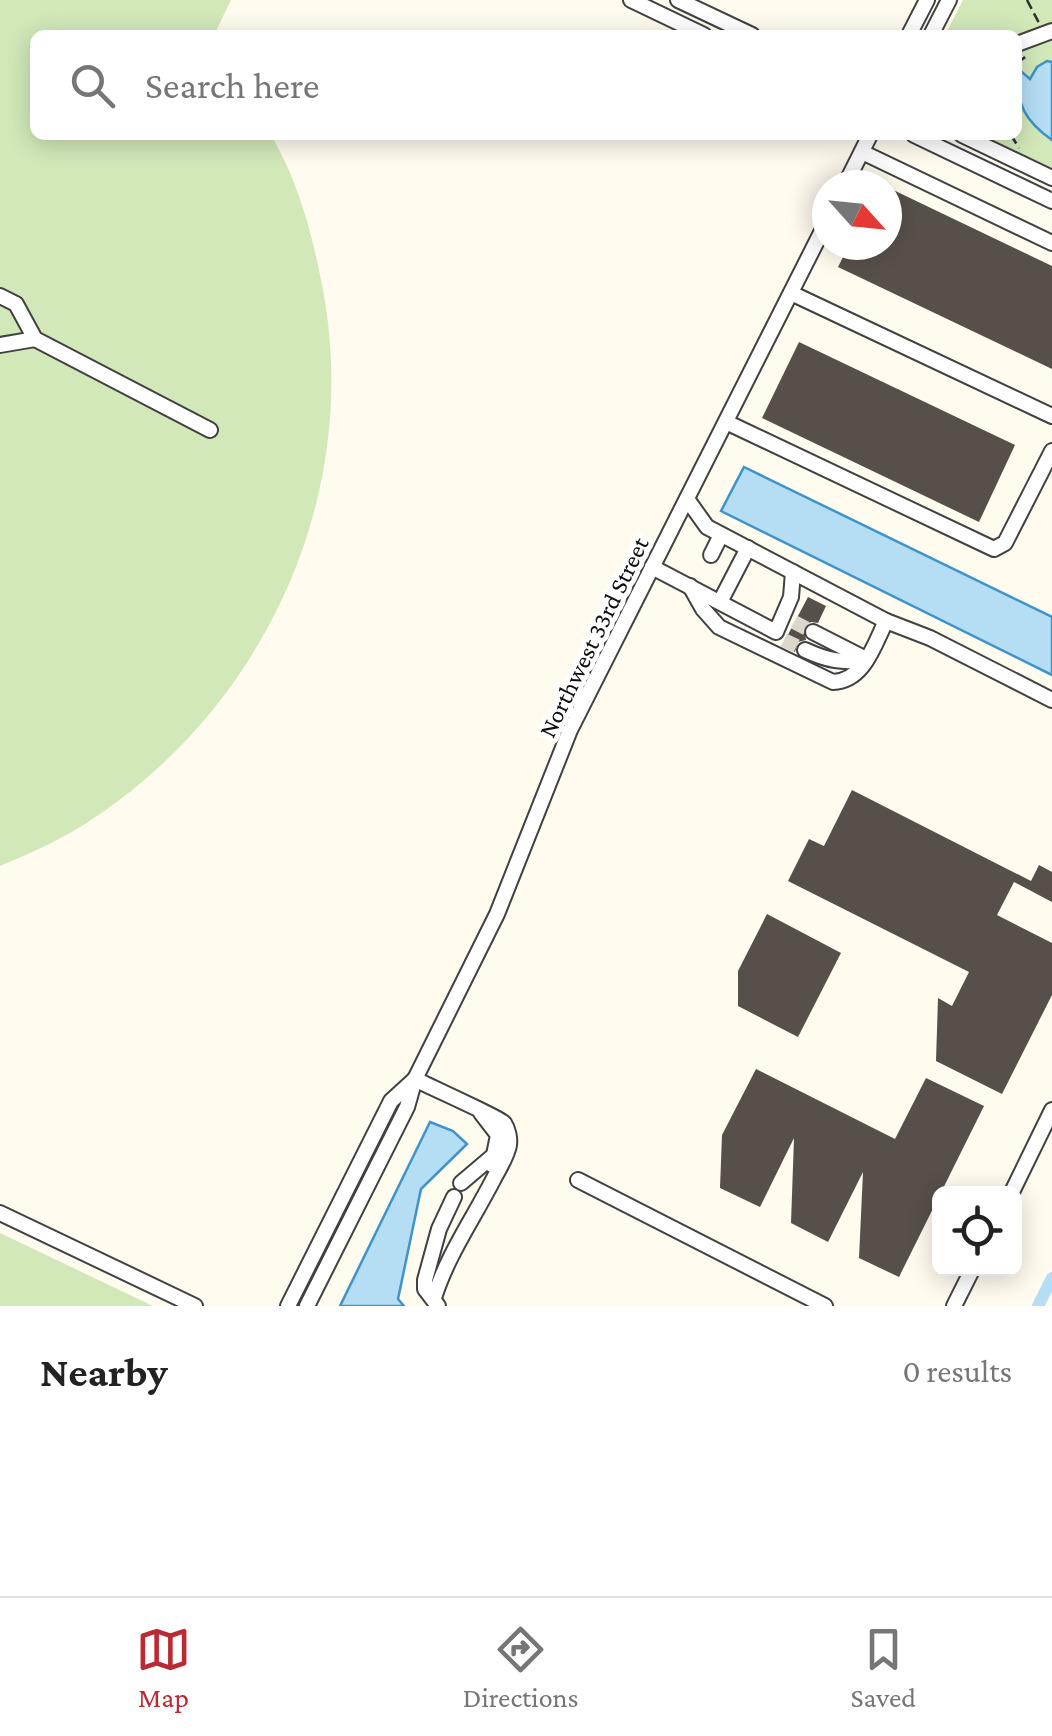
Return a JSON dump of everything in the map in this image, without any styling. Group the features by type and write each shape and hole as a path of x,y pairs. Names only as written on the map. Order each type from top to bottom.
{"street":[{"path":"631,0 694,30"},
{"path":"678,0 741,30"},
{"path":"911,30 926,0"},
{"path":"934,30 949,0"},
{"path":"1022,44 1047,30"},
{"path":"853,170 868,140"},
{"path":"924,140 1052,201"},
{"path":"972,140 1052,178"},
{"path":"862,152 1052,243"},
{"name":"Northwest 33rd Street","path":"307,1306 407,1107 415,1079 494,921 567,737 812,251"},
{"path":"791,293 1052,416"},
{"path":"0,296 16,304 35,339 210,430"},
{"path":"0,344 35,339"},
{"path":"726,422 994,550 1002,546 1052,450"},
{"path":"687,499 702,523 720,535 886,622 930,638 1052,700"},
{"path":"711,554 720,535"},
{"path":"720,602 748,548"},
{"path":"652,567 778,636"},
{"path":"767,651 788,619 792,572"},
{"path":"690,586 715,624 833,682 854,676 886,622"},
{"path":"814,632 867,659"},
{"path":"804,650 828,660 867,659"},
{"path":"415,1079 482,1113 490,1113 508,1131 509,1146 460,1239"},
{"name":"Northwest 33rd Street","path":"288,1306 391,1101 415,1079"},
{"path":"1014,1186 1052,1110"},
{"path":"436,1302 497,1151 498,1135 482,1113"},
{"path":"436,1302 426,1289 425,1280 439,1228 458,1190 497,1151"},
{"path":"578,1180 816,1304"},
{"path":"0,1213 195,1306"},
{"path":"439,1228 460,1239"},
{"path":"954,1306 969,1276"}],"path":[{"path":"1027,0 1047,30"},
{"path":"1014,140 1028,152"}],"green space":[{"path":"0,0 231,0 216,30 30,30 30,140 274,140 309,227 322,285 331,362 328,439 313,514 288,586 253,653 208,715 155,771 94,818 0,866"},
{"path":"963,0 1052,0 1052,168 993,140 1022,140 1022,30 948,30"},
{"path":"0,1233 153,1306 0,1306"}],"water":[{"path":"1052,62 1052,140 1035,126 1022,106 1022,72 1030,79 1037,67"},
{"path":"744,467 1052,617 1052,675 721,511"},
{"path":"430,1122 453,1131 467,1144 421,1189 398,1299 404,1306 340,1306"}],"building":[{"path":"902,194 1052,266 1052,369 838,267 842,260 902,260"},
{"path":"799,342 1015,445 979,522 762,418"},
{"path":"808,597 826,606 818,623 804,626 806,640 798,642 795,652 782,646"},
{"path":"852,790 1031,881 1039,865 1052,872 1052,902 1014,882 997,915 1052,943 1052,995 1002,1094 936,1061 938,998 952,1006 969,972 788,881 809,839 824,846"},
{"path":"767,914 841,953 798,1037 738,1006 738,971"},
{"path":"756,1069 895,1139 926,1078 984,1106 944,1186 932,1186 932,1211 899,1277 859,1258 863,1172 828,1242 791,1223 794,1138 760,1207 720,1188 722,1135"}],"waterway":[{"path":"1038,1306 1052,1278"}],"tunnel":[{"path":"794,622 813,632"},
{"path":"784,640 805,650"}]}
